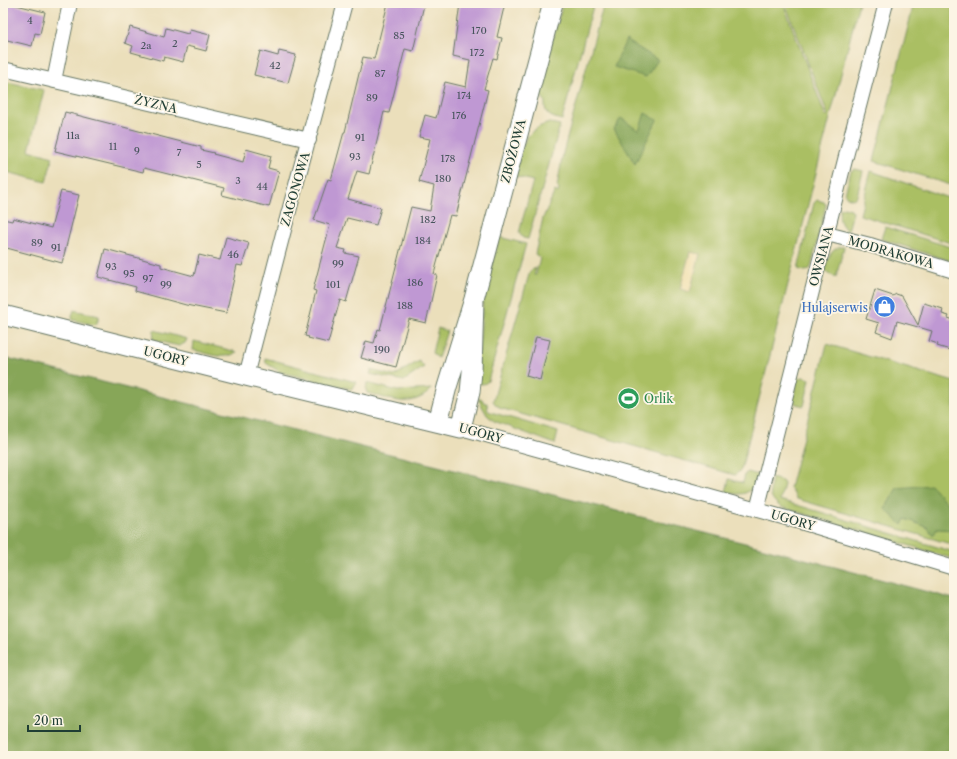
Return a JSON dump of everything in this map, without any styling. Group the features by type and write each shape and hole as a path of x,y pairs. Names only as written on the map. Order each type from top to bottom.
{"street":[{"path":"54,81 70,3"},
{"name":"ZAGONOWA","path":"246,376 346,3"},
{"name":"ZBOŻOWA","path":"438,422 474,299 553,3"},
{"name":"OWSIANA","path":"757,510 886,3"},
{"name":"ŻYZNA","path":"3,69 309,140"},
{"name":"MODRAKOWA","path":"827,234 870,245 954,271"},
{"name":"ZBOŻOWA","path":"461,428 470,392 474,299"},
{"name":"UGORY","path":"3,315 461,428 757,510 954,568"}],"green space":[{"path":"563,3 594,3 562,120 554,118 548,114 545,109 545,101 540,95 529,118"},
{"path":"604,3 783,3 826,117 828,115 785,3 859,3 741,470 735,475 500,408 493,401 530,271 536,268 534,275 536,275 540,258 535,254 543,218 555,191 558,193 559,189 557,187 563,153"},
{"path":"914,3 954,3 954,186 874,161"},
{"path":"626,40 658,60 646,77 614,67"},
{"path":"3,81 44,90 29,150 53,157 46,182 3,171"},
{"path":"645,113 657,120 635,164 614,129 621,118 639,131"},
{"path":"550,123 560,125 528,239 523,238 519,233 533,181 514,176 521,151 528,137 540,126"},
{"path":"855,169 863,171 857,196 853,199 847,197 845,194 851,171"},
{"path":"871,171 954,200 954,244 860,215"},
{"path":"817,200 824,202 826,205 811,267 809,270 805,271 798,269 814,203"},
{"path":"844,207 851,209 853,212 848,231 841,224 839,216 840,209"},
{"path":"885,227 954,248 954,262 881,239"},
{"path":"499,237 526,244 488,381 484,384 480,384 476,383 483,301"},
{"path":"839,247 844,247 836,277 828,274 825,270 831,253"},
{"path":"74,310 99,316 99,320 97,320 98,322 95,325 73,320 72,317"},
{"path":"438,328 447,331 438,358 432,353"},
{"path":"154,330 187,339 185,343 179,346 153,340"},
{"path":"194,341 237,352 232,355 221,356 193,350"},
{"path":"827,344 954,382 954,545 797,499 790,488"},
{"path":"3,357 749,544 954,599 954,756 3,756"},
{"path":"265,358 356,382 354,387 351,389 280,372 266,363"},
{"path":"419,361 424,367 404,381 370,374 371,370 394,376"},
{"path":"803,377 810,379 804,406 796,404 793,400 797,379"},
{"path":"367,383 398,391 432,389 416,399 401,401 367,393"},
{"path":"478,399 482,399 484,403 487,403 488,411 558,432 555,444 494,421 487,415"},
{"path":"748,472 758,475 750,490 743,494 726,492 729,479 743,483 745,474"},
{"path":"772,478 782,481 784,484 780,500 954,552 954,559 781,507 774,501 771,495 770,488"},
{"path":"931,485 954,511 954,530 937,529 933,535 927,527 905,519 902,525 885,509 897,488"}],"sand":[{"path":"690,252 700,254 690,292 680,289"}],"building":[{"path":"3,3 45,12 40,34 35,33 32,46 3,39"},
{"path":"388,3 415,3 424,5 413,51 405,49 389,113 384,112 369,174 357,171 348,199 381,208 376,225 347,218 337,248 346,250 345,253 359,256 346,302 340,300 328,343 305,336 316,291 313,290 330,225 314,220 328,179 331,180 345,132 363,57 374,59"},
{"path":"460,3 505,3 497,37 502,38 497,59 493,58 484,89 488,90 456,216 450,215 434,274 437,275 426,323 409,319 396,367 361,358 366,341 374,343 378,329 380,330 411,207 430,211 434,186 419,182 430,139 419,137 425,115 436,118 445,82 466,87 470,60 453,56"},
{"path":"130,27 164,37 166,28 188,34 190,30 210,35 206,51 187,46 183,62 164,57 163,61 131,52 133,46 125,43"},
{"path":"260,51 278,56 279,51 296,55 288,83 254,75"},
{"path":"65,112 201,147 201,150 243,162 246,149 271,156 268,168 279,171 269,207 222,195 224,188 144,168 143,172 55,151"},
{"path":"61,191 79,195 62,263 3,247 3,219 12,221 13,218 51,228"},
{"path":"226,237 249,243 242,266 237,265 226,313 186,305 135,291 136,287 98,277 105,249 161,264 161,267 194,276 199,255 220,260"},
{"path":"875,290 893,296 896,294 902,296 918,325 924,303 943,309 942,314 949,316 948,318 954,320 954,349 950,348 950,350 937,346 938,344 929,341 932,331 897,321 892,338 876,332 879,323 866,319"},
{"path":"536,337 550,340 540,380 526,376"}],"place":[{"name":"Hulajserwis","path":"884,307"},
{"name":"Orlik","path":"628,398"}]}
